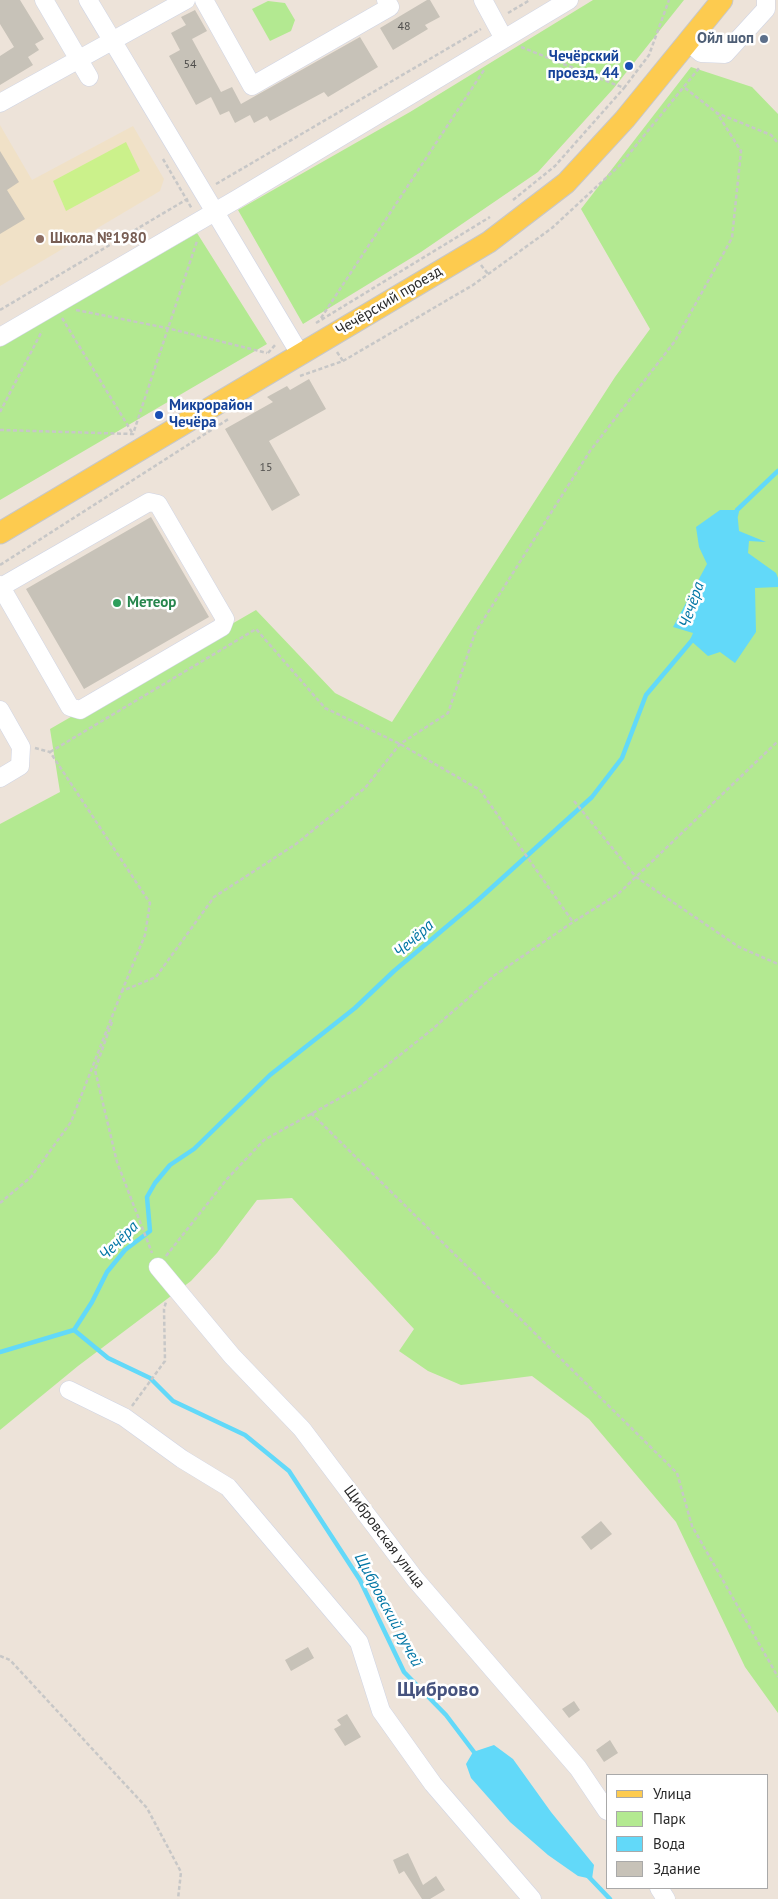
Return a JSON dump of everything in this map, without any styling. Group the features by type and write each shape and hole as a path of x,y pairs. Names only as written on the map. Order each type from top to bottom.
{"main road":[{"name":"Чечёрский проезд","path":"0,533 490,242 566,183 625,119 722,0"}],"street":[{"path":"44,0 89,77"},
{"path":"88,0 201,190 206,217 300,354"},
{"path":"0,103 186,0"},
{"path":"204,0 252,86 390,7 386,0"},
{"path":"483,0 504,39"},
{"path":"0,337 261,185 569,0"},
{"path":"688,42 701,53 725,54 766,9 766,0"},
{"path":"149,502 158,504 224,619 222,627 80,710 70,707 1,586 149,502"},
{"path":"0,710 21,747 20,766 0,778"},
{"name":"Щибровская улица","path":"154,1260 232,1356 302,1429 415,1579 578,1768 606,1810"},
{"path":"69,1390 124,1417 182,1459 228,1487 318,1591 359,1642 381,1711 433,1784 532,1899"}],"path":[{"path":"0,310 201,190 228,178 530,0"},
{"path":"506,205 555,166 624,88 649,55 669,0"},
{"path":"504,39 624,88"},
{"path":"487,64 320,321 492,216"},
{"path":"685,88 717,114 771,135 778,143"},
{"path":"122,990 156,977 214,897 296,844 365,788 400,744 448,713 475,633 590,451 675,341 732,238 741,151 717,114"},
{"path":"133,434 167,328 206,217 186,200 162,157"},
{"path":"54,306 167,328 267,353"},
{"path":"0,412 54,306"},
{"path":"54,306 133,434"},
{"path":"0,430 133,434"},
{"path":"50,752 256,629 325,708 400,744 480,790 573,922"},
{"path":"122,990 96,1070 117,1162 154,1260 248,1155 264,1140 358,1088 444,1020 495,975 618,894 778,741"},
{"path":"0,1202 31,1177 71,1122 145,935 150,903 50,752 36,748 21,747"},
{"path":"574,801 636,877 739,948 778,964"},
{"path":"311,1113 677,1474 692,1526 778,1677"},
{"path":"124,1417 165,1361 164,1309 172,1284"},
{"path":"0,1656 10,1660 147,1808 181,1872 178,1899"}],"shaded area":[{"name":"Школа №1980","path":"0,125 32,180 133,126 164,179 160,191 0,286"}],"green space":[{"path":"593,0 684,0 613,89 538,172 421,252 303,324 238,210 410,112"},
{"path":"268,1 285,3 295,20 291,31 270,41 252,9"},
{"path":"691,67 752,87 778,114 778,1713 745,1667 676,1522 589,1419 532,1376 461,1385 428,1371 399,1351 414,1329 292,1198 257,1200 217,1253 191,1281 78,1366 0,1430 0,824 60,792 50,729 256,610 335,693 392,722 615,377 650,329 581,209"},
{"path":"126,142 140,171 66,211 53,181"},
{"path":"197,233 267,344 0,500 0,347"}],"water":[{"path":"720,510 737,510 739,531 766,542 749,541 748,553 776,573 778,578 778,587 755,588 756,632 735,663 720,652 708,656 690,640 693,633 673,627 707,564 699,547 696,527"},
{"path":"494,1745 513,1759 551,1812 594,1865 592,1879 578,1876 548,1855 510,1822 471,1778 466,1764 473,1752"}],"building":[{"path":"0,0 20,0 44,39 35,44 39,50 28,57 33,65 0,85 0,56 14,47 0,24"},
{"path":"430,0 440,17 425,25 428,29 393,50 380,28"},
{"path":"195,10 207,31 192,39 221,92 232,87 241,104 360,37 378,67 328,97 324,92 270,121 267,116 254,123 250,115 235,123 229,111 220,115 211,97 196,105 169,56 180,50 171,33 186,25 181,17"},
{"path":"0,151 19,182 7,190 25,219 0,234"},
{"path":"309,379 326,409 269,441 300,495 272,511 225,429 273,402 267,397 287,386 290,390"},
{"name":"Метеор","path":"151,517 209,617 84,689 26,589"},
{"path":"601,1521 612,1534 591,1550 581,1537"},
{"path":"308,1647 314,1658 291,1671 285,1660"},
{"path":"574,1701 580,1710 569,1718 562,1709"},
{"path":"347,1714 361,1737 345,1746 334,1729 341,1725 337,1720"},
{"path":"610,1740 618,1753 604,1762 596,1750"},
{"path":"408,1853 423,1885 436,1876 445,1890 430,1899 422,1899 404,1871 399,1874 393,1860"}],"waterway":[{"name":"Чечёра","path":"736,515 737,510 778,471"},
{"name":"Чечёра","path":"0,1352 74,1330 92,1302 107,1272 125,1250 150,1231 147,1197 155,1183 170,1165 194,1149 270,1075 355,1008 394,971 477,901 592,797 622,758 646,695 694,638"},
{"name":"Щибровский ручей","path":"74,1330 108,1358 150,1378 173,1401 245,1435 289,1471 360,1580 404,1672 446,1715 477,1756"},
{"name":"Щибровский ручей","path":"588,1876 610,1899"}],"place":[{"name":"Ойл шоп","path":"764,39"},
{"name":"Чечёрский проезд, 44","path":"629,66"},
{"name":"Школа №1980","path":"40,239"},
{"name":"Микрорайон Чечёра","path":"159,415"},
{"name":"Метеор","path":"117,603"}],"district":[{"name":"Щиброво","path":"438,1690"}]}
